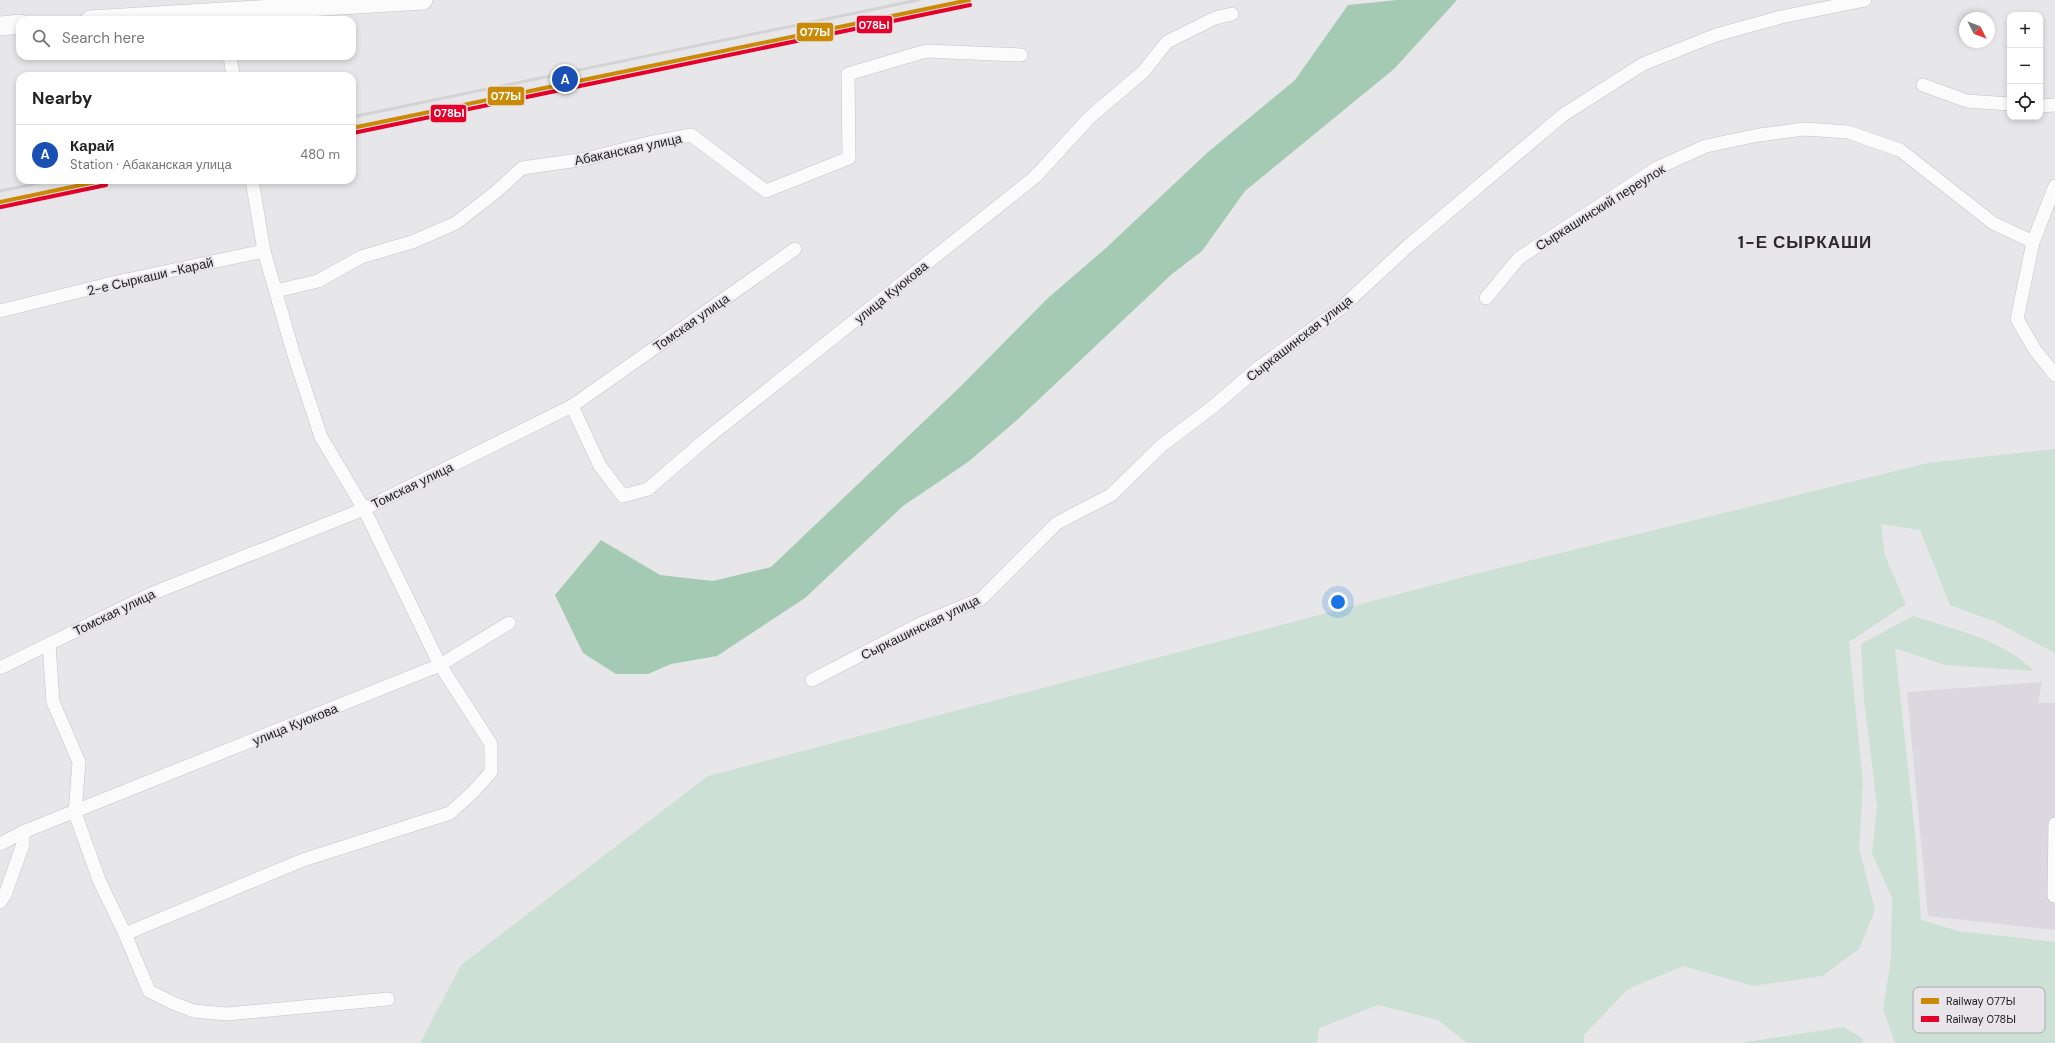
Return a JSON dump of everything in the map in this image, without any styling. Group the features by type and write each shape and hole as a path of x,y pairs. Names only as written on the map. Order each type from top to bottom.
{"street":[{"path":"223,16 423,0"},
{"name":"Сыркашинская улица","path":"812,680 922,624 981,599 1057,523 1111,494 1161,446 1215,405 1258,368 1340,309 1408,246 1563,115 1643,64 1716,35 1781,17 1865,0"},
{"name":"улица Куюкова","path":"572,406 600,466 623,496 648,489 706,439 1035,177 1090,117 1143,72 1167,42 1215,18 1232,14"},
{"path":"0,26 16,24"},
{"name":"Абаканская улица","path":"276,291 318,281 361,256 412,242 456,223 497,191 522,168 586,159 649,143 691,135 766,191 849,158 848,74 926,51 1021,55"},
{"path":"231,60 232,72"},
{"path":"1924,85 1966,101 2007,104"},
{"path":"2043,106 2055,105"},
{"name":"Сыркашинский переулок","path":"1486,298 1519,258 1657,168 1706,146 1759,135 1804,129 1848,132 1900,150 1992,223 2033,242"},
{"path":"125,934 303,860 450,813 473,792 491,772 491,744 440,666 364,509 321,437 293,352 264,251 253,184"},
{"path":"2055,186 2033,242 2017,319 2035,350 2055,375"},
{"name":"Томская улица","path":"0,668 151,594 364,509 572,406 794,249"},
{"name":"2-е Сыркаши -Карай","path":"0,311 117,282 264,251"},
{"name":"улица Куюкова","path":"0,844 23,832 75,813 440,666 509,623"},
{"path":"49,644 53,702 79,762 75,813 99,880 125,934 149,990 194,1012 227,1014 388,999"},
{"path":"2054,896 2055,824"},
{"path":"0,902 5,895 23,844 23,832"}],"shaded area":[{"path":"1397,0 1457,0 1394,69 1245,191 1202,251 1172,274 1017,420 968,462 903,506 805,598 717,656 671,664 648,674 616,674 583,653 555,595 601,540 660,575 713,581 771,567 962,385 1048,298 1106,248 1207,153 1295,80 1348,5"},
{"path":"2055,449 2055,653 1996,622 1950,605 1920,530 1881,524 1885,556 1906,604 1849,642 1863,784 1859,848 1875,910 1859,949 1822,976 1753,986 1683,966 1628,989 1584,1035 1584,1043 1467,1043 1438,1020 1378,1005 1319,1028 1317,1043 420,1043 461,965 708,776 1475,574 1928,463"},
{"path":"1913,616 1993,643 2022,660 2034,671 1945,665 1895,648 1915,833 1921,920 1958,931 2055,942 2055,1043 1895,1043 1883,1009 1891,959 1892,898 1872,853 1877,806 1864,699 1861,644"},
{"path":"2042,682 2038,703 2055,703 2055,930 1928,916 1907,692"},
{"path":"1844,1027 1863,1039 1862,1043 1740,1043"}],"railway":[{"path":"356,116 918,0"},
{"path":"0,191 34,184"}],"rail line":[{"name":"077Ы","path":"356,127 969,0"},
{"name":"078Ы","path":"356,132 970,5"},
{"name":"077Ы","path":"0,202 86,184"},
{"name":"078Ы","path":"1,207 106,185"}],"place":[{"name":"Карай","path":"565,79"}],"district":[{"name":"1-Е СЫРКАШИ","path":"1805,242"}]}
